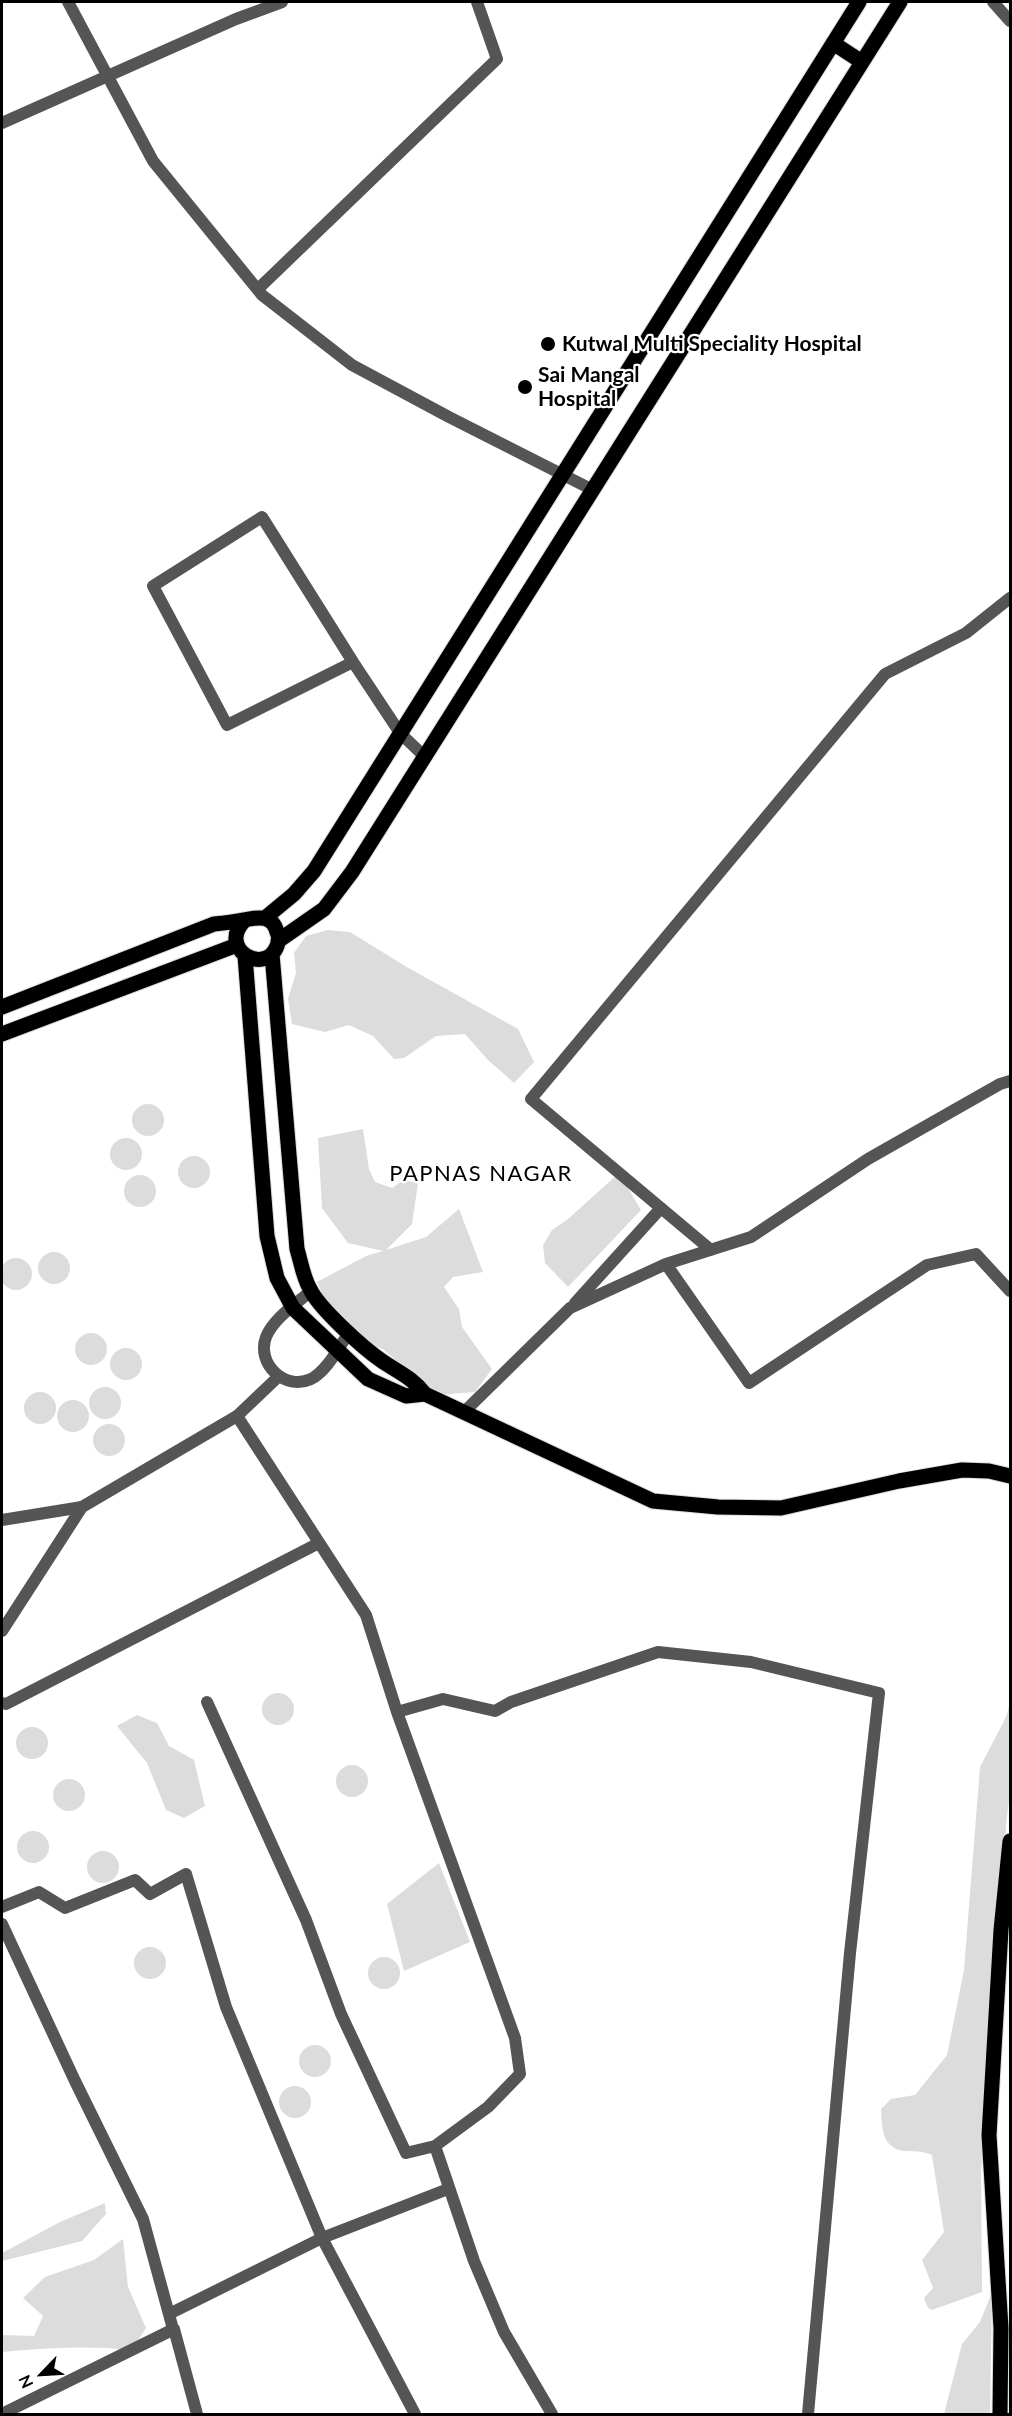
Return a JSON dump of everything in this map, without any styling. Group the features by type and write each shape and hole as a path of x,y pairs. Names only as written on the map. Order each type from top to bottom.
{"main road":[{"path":"265,918 294,894 314,871 859,2"},
{"path":"2,1034 241,950 259,959 324,909 352,872 900,2"},
{"path":"833,43 862,62"},
{"path":"17,1028 5,1005 214,924 245,920 251,917 265,918 275,927 297,1249 310,1291 349,1333 380,1360 415,1381 425,1394 652,1501 718,1507 781,1508 899,1481 962,1470 990,1471 1011,1476"},
{"path":"245,920 237,931 241,950 267,1236 277,1278 292,1308 368,1379 406,1396 425,1394"},
{"path":"1000,2415 1001,2328 989,2134 1000,1930 1011,1841"}],"street":[{"path":"68,2 153,161 258,289 352,365 593,490"},
{"path":"2,123 237,19 282,2"},
{"path":"258,289 497,59 477,2"},
{"path":"993,2 1011,21"},
{"path":"353,662 227,725 153,586 262,517 400,733 424,756"},
{"path":"711,1250 531,1099 885,674 966,633 1011,598"},
{"path":"570,1308 666,1264 751,1237 868,1159 1000,1084 1011,1081"},
{"path":"464,1412 570,1308 661,1208"},
{"path":"666,1264 749,1383 927,1265 976,1254 1011,1291"},
{"path":"310,1291 278,1320 266,1338 265,1359 278,1377 299,1382 310,1380 319,1374 349,1333"},
{"path":"2,1520 82,1507 237,1416 278,1377"},
{"path":"207,1702 306,1920 341,2014 406,2153 435,2146 489,2107 520,2074 515,2038 397,1712 366,1615 237,1416"},
{"path":"2,1631 82,1507"},
{"path":"2,1703 6,1704 319,1543"},
{"path":"397,1712 444,1699 495,1711 511,1702 658,1652 751,1662 879,1693 850,1953 808,2415"},
{"path":"2,1907 39,1892 65,1908 135,1880 150,1894 186,1874 226,2007 322,2238 416,2415"},
{"path":"2,1924 75,2081 143,2219 198,2415"},
{"path":"435,2146 448,2189 504,2332 552,2415"},
{"path":"169,2314 322,2238 448,2189"},
{"path":"2,2414 173,2329"}],"shaded area":[{"path":"328,930 350,932 405,966 518,1029 534,1062 514,1083 488,1060 465,1034 436,1036 404,1058 394,1059 373,1036 349,1025 325,1032 292,1024 288,999 296,973 294,953 306,936"},
{"path":"148,1104 159,1109 164,1120 159,1131 148,1136 137,1131 132,1120 137,1109"},
{"path":"363,1129 369,1169 375,1182 392,1188 404,1180 418,1183 412,1224 386,1250 426,1237 459,1209 483,1272 453,1277 444,1287 459,1309 462,1327 492,1369 475,1392 436,1395 383,1349 369,1345 329,1307 317,1282 366,1256 383,1251 348,1243 322,1208 318,1138"},
{"path":"126,1138 137,1143 142,1154 137,1165 126,1170 115,1165 110,1154 115,1143"},
{"path":"194,1156 205,1161 210,1172 205,1183 194,1188 183,1183 178,1172 183,1161"},
{"path":"619,1173 641,1210 568,1287 545,1263 543,1245 552,1230 568,1219"},
{"path":"140,1175 151,1180 156,1191 151,1202 140,1207 129,1202 124,1191 129,1180"},
{"path":"54,1252 65,1257 70,1268 65,1279 54,1284 43,1279 38,1268 43,1257"},
{"path":"16,1258 27,1263 32,1274 27,1285 16,1290 5,1285 0,1274 5,1263"},
{"path":"91,1333 102,1338 107,1349 102,1360 91,1365 80,1360 75,1349 80,1338"},
{"path":"126,1348 137,1353 142,1364 137,1375 126,1380 115,1375 110,1364 115,1353"},
{"path":"105,1387 116,1392 121,1403 116,1414 105,1419 94,1414 89,1403 94,1392"},
{"path":"40,1392 51,1397 56,1408 51,1419 40,1424 29,1419 24,1408 29,1397"},
{"path":"73,1400 84,1405 89,1416 84,1427 73,1432 62,1427 57,1416 62,1405"},
{"path":"109,1424 120,1429 125,1440 120,1451 109,1456 98,1451 93,1440 98,1429"},
{"path":"278,1693 289,1698 294,1709 289,1720 278,1725 267,1720 262,1709 267,1698"},
{"path":"1010,1703 1010,1792 1006,1824 999,1965 981,2169 982,2292 932,2310 928,2308 924,2298 933,2288 922,2260 944,2232 932,2155 904,2151 891,2146 884,2135 881,2109 891,2099 915,2095 947,2055 964,1970 980,1767 1006,1717"},
{"path":"137,1715 157,1723 169,1746 194,1760 205,1806 184,1818 166,1810 147,1763 117,1726"},
{"path":"32,1727 43,1732 48,1743 43,1754 32,1759 21,1754 16,1743 21,1732"},
{"path":"352,1765 363,1770 368,1781 363,1792 352,1797 341,1792 336,1781 341,1770"},
{"path":"69,1779 80,1784 85,1795 80,1806 69,1811 58,1806 53,1795 58,1784"},
{"path":"33,1831 44,1836 49,1847 44,1858 33,1863 22,1858 17,1847 22,1836"},
{"path":"103,1851 114,1856 119,1867 114,1878 103,1883 92,1878 87,1867 92,1856"},
{"path":"439,1863 470,1942 404,1971 387,1904"},
{"path":"150,1947 161,1952 166,1963 161,1974 150,1979 139,1974 134,1963 139,1952"},
{"path":"384,1957 395,1962 400,1973 395,1984 384,1989 373,1984 368,1973 373,1962"},
{"path":"315,2045 326,2050 331,2061 326,2072 315,2077 304,2072 299,2061 304,2050"},
{"path":"295,2086 306,2091 311,2102 306,2113 295,2118 284,2113 279,2102 284,2091"},
{"path":"105,2203 106,2214 82,2241 2,2261 2,2253 60,2222"},
{"path":"123,2239 128,2287 146,2328 132,2350 67,2348 2,2352 2,2335 34,2336 43,2316 23,2298 45,2277 94,2260"},
{"path":"992,2292 990,2414 944,2414 962,2344 980,2322"}],"place":[{"name":"Kutwal Multi Speciality Hospital","path":"548,344"},
{"name":"Sai Mangal Hospital","path":"525,387"}],"district":[{"name":"PAPNAS NAGAR","path":"481,1174"}]}
